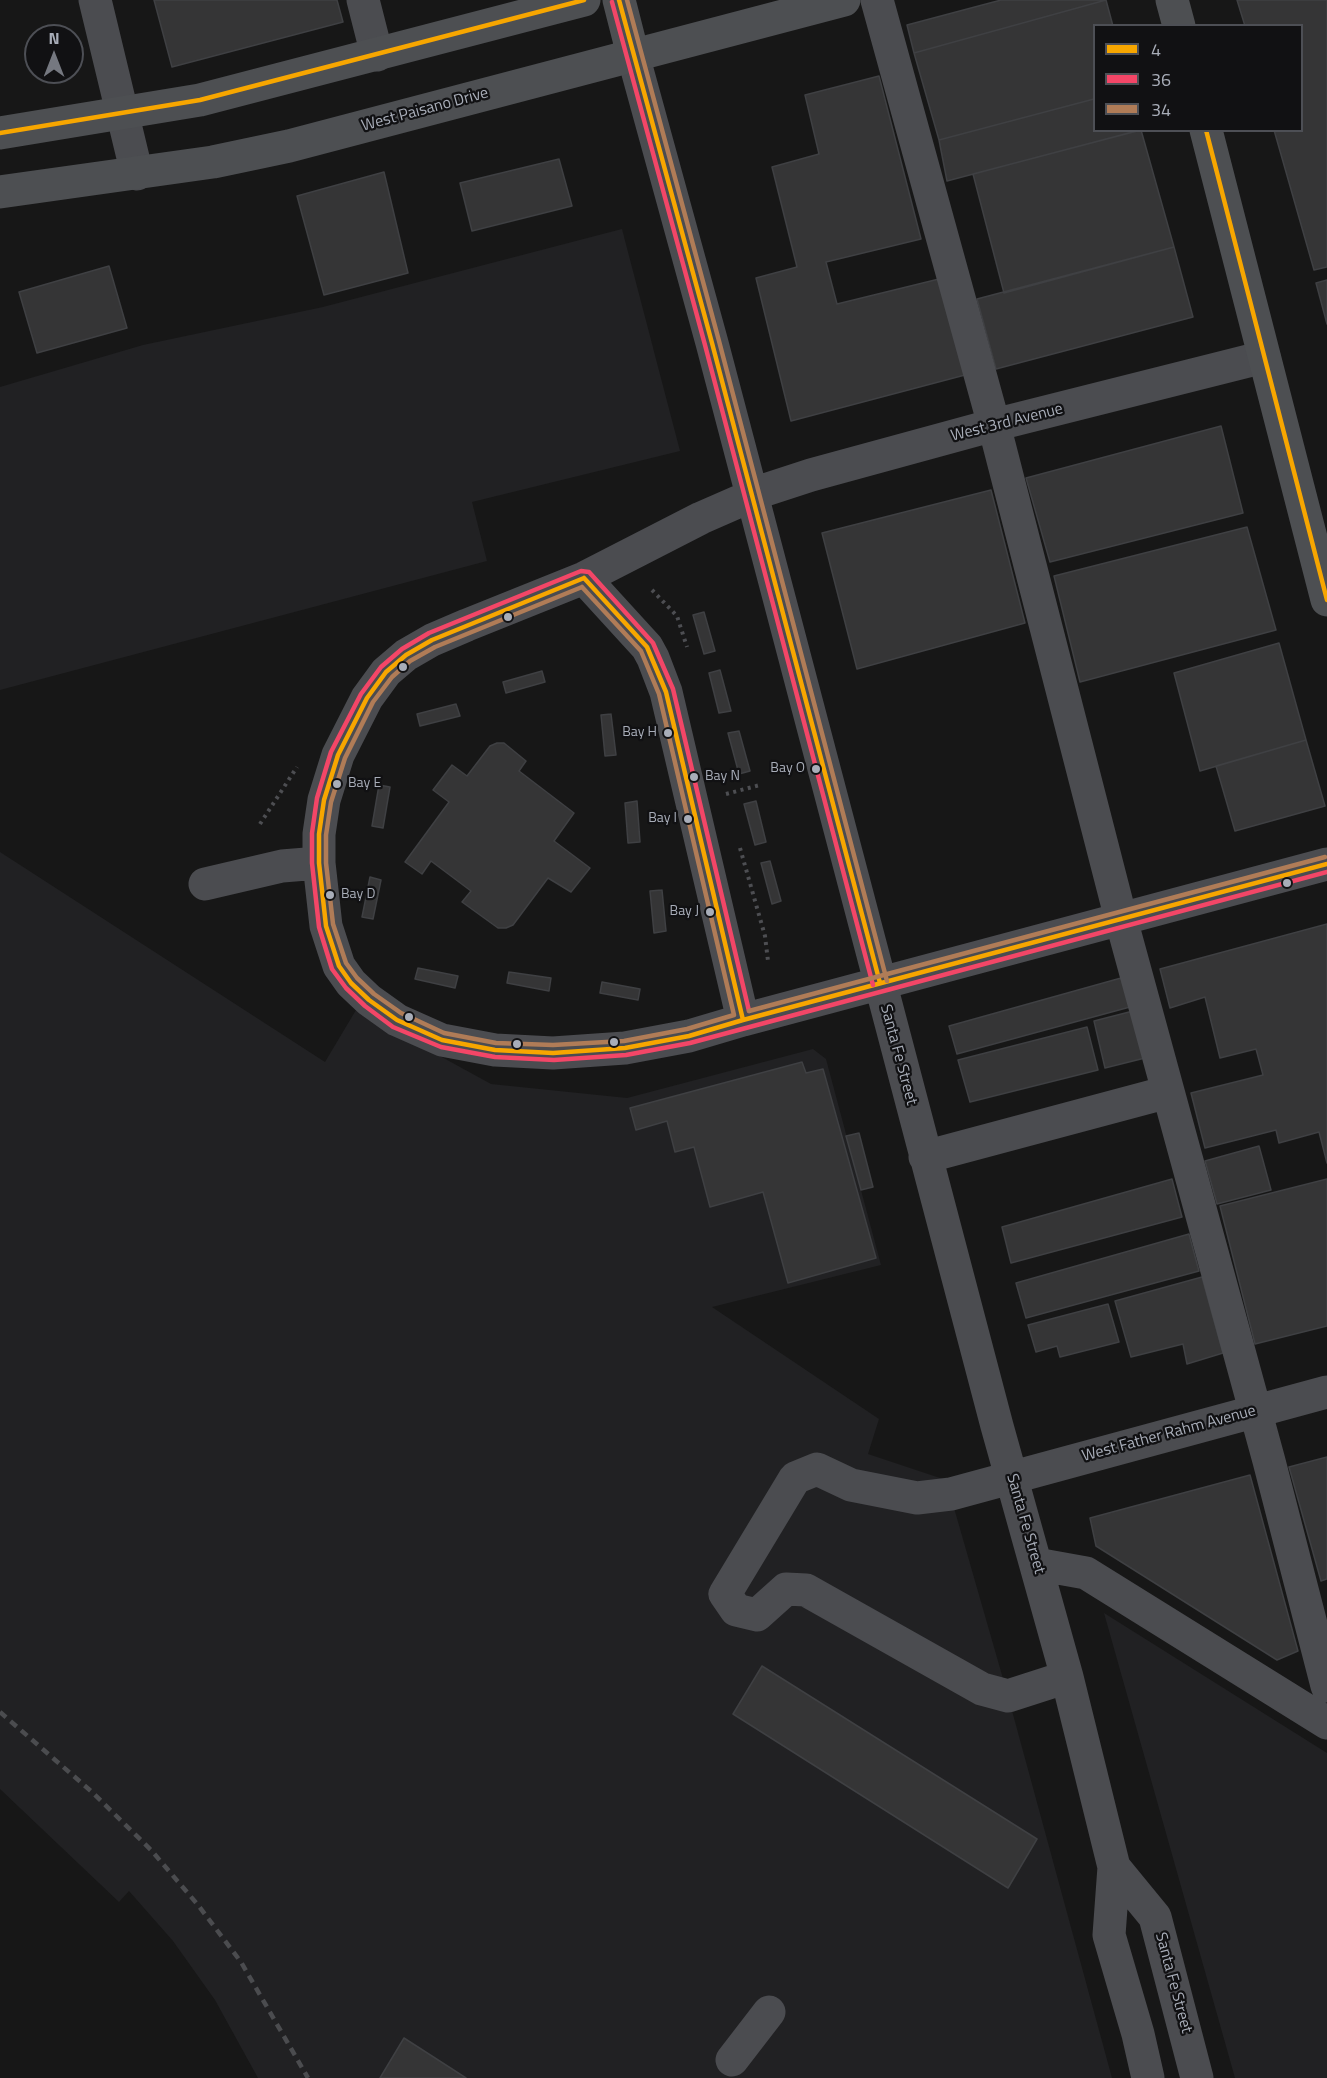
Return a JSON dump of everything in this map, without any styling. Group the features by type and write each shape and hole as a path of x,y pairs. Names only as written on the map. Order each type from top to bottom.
{"main road":[{"path":"0,133 200,100 584,0"},
{"name":"Santa Fe Street","path":"619,0 633,55"},
{"name":"West Paisano Drive","path":"0,192 213,162 289,146 844,0"},
{"path":"1172,0 1178,24"},
{"path":"1207,132 1327,600"}],"street":[{"path":"95,0 137,174"},
{"path":"363,0 377,55"},
{"path":"877,0 994,425 1121,919 1255,1410 1327,1686"},
{"name":"Santa Fe Street","path":"633,55 752,495 925,1157 1067,1677 1114,1867 1109,1935 1138,2034 1148,2078"},
{"name":"West 3rd Avenue","path":"1264,357 811,474 752,495 701,518 584,578 432,640 406,655 386,672 367,698 338,755 324,800 319,834 319,863 326,926 339,966 351,983 369,1000 397,1020 442,1040 495,1050 553,1053 625,1047 689,1036 1327,864"},
{"path":"584,578 647,647 666,692 743,1020"},
{"path":"205,884 282,866 319,863"},
{"path":"925,1157 1168,1092"},
{"name":"West Father Rahm Avenue","path":"1067,1677 1008,1696 982,1689 806,1590 786,1589 757,1616 736,1610 725,1594 795,1478 817,1469 851,1485 917,1498 951,1494 1327,1392"},
{"path":"1036,1564 1086,1573 1327,1723"},
{"name":"Santa Fe Street","path":"1114,1867 1155,1917 1197,2078"},
{"path":"732,2060 769,2012"}],"path":[{"path":"260,824 298,766"},
{"path":"726,794 760,785"}],"shaded area":[{"path":"622,229 680,451 472,502 487,561 0,690 0,387 143,345 323,307"},
{"path":"0,852 325,1062 356,1010 491,1084 627,1098 813,1049 826,1059 881,1265 712,1307 879,1419 868,1454 946,1480 1008,1696 1112,2078 258,2078 215,2000 173,1941 129,1891 119,1902 0,1789"},
{"path":"1104,1613 1327,1753 1327,2078 1235,2078"}],"building":[{"path":"154,0 337,0 343,22 172,67"},
{"path":"1001,0 1106,0 914,53 907,25"},
{"path":"1106,0 1112,24 1093,24 1093,99 939,140 914,53"},
{"path":"1237,0 1327,0 1327,267 1314,270 1275,132 1303,132 1303,24 1244,24"},
{"path":"879,76 921,239 826,262 837,304 943,278 965,375 791,421 756,278 797,267 772,167 819,154 805,95"},
{"path":"1093,99 1093,132 1132,132 947,181 939,140"},
{"path":"1133,132 1142,132 1174,247 1004,293 973,174"},
{"path":"559,159 572,206 472,231 460,183"},
{"path":"384,172 408,273 324,295 297,196"},
{"path":"1174,247 1193,317 996,369 977,299"},
{"path":"109,266 127,328 37,353 19,292"},
{"path":"1327,280 1327,324 1316,283"},
{"path":"1221,426 1243,513 1050,562 1026,478"},
{"path":"991,490 1025,623 857,669 822,533"},
{"path":"1247,527 1276,630 1080,682 1054,576"},
{"path":"704,612 715,651 704,654 693,615"},
{"path":"1279,643 1306,740 1200,771 1174,673"},
{"path":"720,670 731,711 719,713 709,673"},
{"path":"542,671 545,682 506,693 503,682"},
{"path":"456,704 460,716 420,726 417,714"},
{"path":"611,714 616,755 605,756 601,715"},
{"path":"739,731 750,771 739,774 728,733"},
{"path":"1306,740 1325,806 1235,831 1216,766"},
{"path":"504,743 526,761 519,771 574,813 554,841 590,868 571,892 548,878 513,925 506,928 498,928 462,902 471,891 431,861 422,874 405,862 449,802 433,790 452,765 467,776 490,746"},
{"path":"379,785 390,787 383,828 372,826"},
{"path":"637,801 640,842 628,843 625,803"},
{"path":"756,801 766,842 755,845 744,804"},
{"path":"770,861 781,901 772,904 761,863"},
{"path":"370,877 381,880 373,919 362,917"},
{"path":"662,890 666,931 654,933 650,891"},
{"path":"1327,924 1327,1163 1319,1132 1279,1143 1276,1130 1205,1148 1191,1093 1263,1075 1256,1049 1220,1058 1205,997 1170,1008 1160,969"},
{"path":"418,968 458,976 455,988 415,979"},
{"path":"509,972 551,978 549,991 507,983"},
{"path":"1121,978 1130,1007 957,1054 949,1026"},
{"path":"602,982 640,989 638,1000 600,993"},
{"path":"1133,1011 1145,1058 1105,1068 1094,1021"},
{"path":"1087,1027 1098,1070 970,1102 958,1060"},
{"path":"802,1062 806,1073 823,1069 876,1258 788,1283 763,1192 710,1207 694,1147 675,1152 667,1121 636,1130 630,1108"},
{"path":"859,1133 873,1187 861,1190 846,1136"},
{"path":"1259,1146 1271,1190 1217,1204 1205,1161"},
{"path":"1172,1179 1182,1217 1011,1263 1002,1227"},
{"path":"1327,1179 1327,1326 1255,1344 1220,1206"},
{"path":"1189,1234 1199,1271 1026,1318 1016,1283"},
{"path":"1202,1277 1223,1353 1187,1364 1183,1344 1131,1357 1115,1301"},
{"path":"1108,1304 1119,1342 1060,1357 1057,1346 1036,1352 1028,1325"},
{"path":"1327,1457 1327,1579 1321,1581 1289,1467"},
{"path":"1250,1475 1298,1651 1277,1660 1096,1546 1090,1518"},
{"path":"762,1666 1037,1839 1008,1888 733,1714"},
{"path":"404,2038 466,2078 380,2078"}],"railway":[{"path":"0,1712 92,1792 151,1850 198,1905 241,1962 308,2078"}],"transit line":[{"name":"4","path":"0,133 200,100 584,0"},
{"name":"4","path":"619,0 712,343 880,983"},
{"name":"34","path":"627,0 887,981"},
{"name":"36","path":"612,2 705,345 873,985"},
{"name":"4","path":"1207,132 1327,600"},
{"name":"36","path":"749,1011 673,689 653,643 589,572 581,571 429,633 402,649 381,667 361,694 331,752 317,798 312,833 312,863 319,927 332,969 346,988 393,1027 441,1047 495,1057 554,1060 626,1055 690,1043 1327,872"},
{"name":"4","path":"584,578 647,647 666,692 743,1020 689,1036 625,1048 553,1053 495,1050 442,1040 397,1020 369,1000 351,983 339,966 326,926 319,863 319,834 324,800 338,755 367,698 386,672 406,655 432,640 584,578"},
{"name":"34","path":"582,587 641,651 659,694 734,1015 687,1029 624,1041 553,1045 496,1043 444,1033 401,1013 374,994 357,978 346,963 333,924 326,863 326,835 331,802 345,758 373,702 392,677 410,661 435,647 582,587"},
{"name":"34","path":"749,1011 1325,857"},
{"name":"4","path":"743,1020 1327,864"}],"place":[{"name":"Bay H","path":"668,733"},
{"name":"Bay O","path":"816,769"},
{"name":"Bay N","path":"694,777"},
{"name":"Bay E","path":"337,784"},
{"name":"Bay I","path":"688,819"},
{"name":"Bay D","path":"330,895"},
{"name":"Bay J","path":"710,912"}]}
